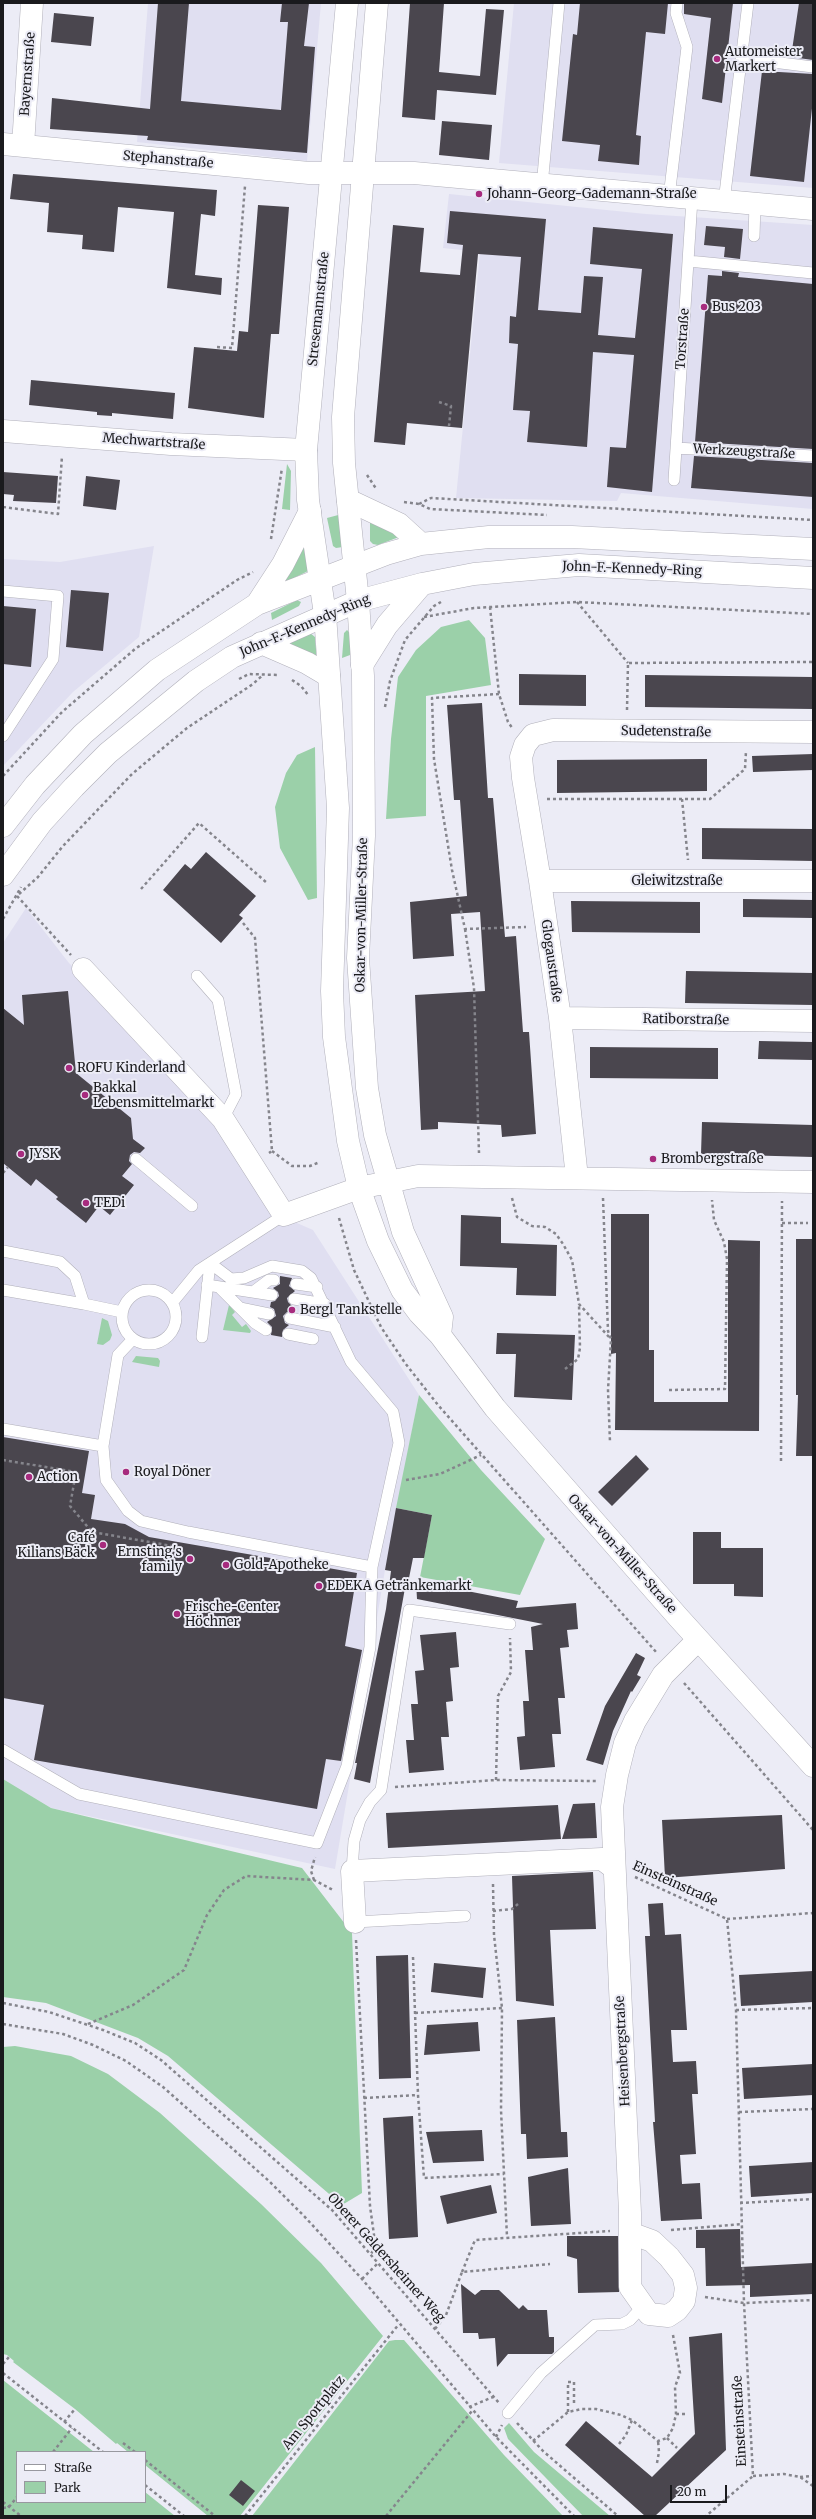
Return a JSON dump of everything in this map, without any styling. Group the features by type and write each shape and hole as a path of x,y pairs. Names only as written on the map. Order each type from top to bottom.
{"street":[{"name":"Bayernstraße","path":"13,145 32,3"},
{"path":"346,7 377,9 343,417 344,463 353,565 358,601"},
{"name":"Stresemannstraße","path":"325,614 321,577 310,511 297,450 317,345 346,7"},
{"name":"Stephanstraße","path":"13,145 310,173 333,172"},
{"path":"333,172 363,171 414,173 542,186 813,209"},
{"name":"Mechwartstraße","path":"3,431 297,450"},
{"path":"348,500 399,524 420,544"},
{"path":"257,604 283,564 310,511"},
{"path":"3,826 58,759 118,702 157,670 257,604 353,565 420,544 488,537 572,536 813,549"},
{"name":"John-F.-Kennedy-Ring","path":"3,875 42,822 108,753 196,681 232,656 325,614 358,601 422,584 481,573 579,565 813,578"},
{"path":"362,665 387,624 422,584"},
{"name":"Oskar-von-Miller-Straße","path":"358,601 362,665 364,836 358,958 362,1037 368,1096 375,1135 403,1232 442,1317 440,1335"},
{"name":"Oskar-von-Miller-Straße","path":"325,614 338,808 332,991 334,1036 345,1123 359,1188 378,1241 402,1290 418,1313 440,1335 505,1419 698,1640 813,1766"},
{"path":"260,643 307,663 329,676"},
{"name":"Sudetenstraße","path":"525,745 533,735 543,731 747,733 813,732"},
{"name":"Glogaustraße","path":"525,745 521,757 523,778 560,1018 577,1178"},
{"name":"Gleiwitzstraße","path":"540,881 813,881"},
{"path":"83,969 223,1119 284,1215 359,1188 418,1176 602,1177 711,1181 813,1182"},
{"name":"Ratiborstraße","path":"560,1018 813,1021"},
{"name":"Heisenbergstraße","path":"642,2307 630,2287 630,2233 612,1807 616,1782 626,1743 635,1721 670,1667 698,1640"},
{"path":"356,1922 352,1871 492,1866 602,1859 614,1868"},
{"path":"630,2233 652,2241 669,2257 684,2275 684,2301 677,2310 668,2316 649,2314 642,2307"}],"lane":[{"path":"542,186 559,3"},
{"path":"669,197 687,47 676,13 677,3"},
{"path":"724,202 748,3"},
{"path":"741,58 813,68"},
{"name":"Torstraße","path":"674,480 692,199"},
{"path":"754,236 755,204"},
{"path":"688,261 813,273"},
{"name":"Werkzeugstraße","path":"676,448 813,456"},
{"path":"3,591 58,596 53,659 3,736"},
{"path":"197,976 218,1000 236,1094 223,1119"},
{"path":"136,1159 192,1206"},
{"path":"172,1303 199,1270 284,1215"},
{"path":"3,1251 60,1262 75,1276 84,1304"},
{"path":"202,1337 210,1263"},
{"path":"3,1750 79,1794 318,1843 347,1766 359,1707 370,1647 372,1567 399,1443 393,1412 351,1362 325,1304 311,1278 302,1271 272,1266 237,1279 222,1274 210,1263"},
{"path":"254,1292 269,1280 274,1280"},
{"path":"296,1284 317,1288"},
{"path":"207,1285 272,1295"},
{"path":"219,1287 255,1323 266,1330"},
{"path":"147,1289 157,1290 172,1303 176,1318 174,1327 164,1339 148,1344 133,1339 123,1325 122,1312 129,1298 137,1292 147,1289"},
{"path":"3,1290 122,1312"},
{"path":"294,1299 325,1304"},
{"path":"240,1308 269,1314"},
{"path":"290,1318 335,1327"},
{"path":"288,1334 313,1339"},
{"path":"133,1339 118,1355 103,1446 106,1480 117,1498 141,1521 372,1567"},
{"path":"3,1429 103,1446"},
{"path":"352,1871 354,1841 360,1820 381,1790 409,1610 510,1624"},
{"path":"356,1922 465,1916"},
{"path":"508,2413 541,2373 595,2325 622,2324 630,2320 642,2307"}],"path":[{"path":"217,347 232,348 246,167"},
{"path":"439,402 451,406 449,426"},
{"path":"3,506 58,514 64,436"},
{"path":"276,520 283,460 297,450"},
{"path":"419,504 431,498 813,520"},
{"path":"3,776 46,728 135,649 237,580 253,572"},
{"path":"399,652 405,640 423,617 434,606 447,600"},
{"path":"423,617 490,607 577,602 813,614"},
{"path":"577,602 628,663 627,731"},
{"path":"490,607 498,694 508,722 525,745"},
{"path":"628,663 813,662"},
{"path":"235,680 249,674 264,674 284,677"},
{"path":"17,896 38,877 63,846 132,774 187,728 253,684 264,674"},
{"path":"290,679 301,686"},
{"path":"479,1153 474,988 465,929 452,870 434,759 432,698 498,694"},
{"path":"548,799 710,799 745,769 747,733"},
{"path":"682,799 688,859"},
{"path":"141,889 199,823 267,883"},
{"path":"3,920 23,884"},
{"path":"17,896 83,969"},
{"path":"243,923 255,938 272,1151 292,1166 310,1166 320,1162"},
{"path":"465,929 546,926"},
{"path":"251,1164 272,1151"},
{"path":"3,1173 8,1167"},
{"path":"509,1176 517,1217 532,1226 545,1227 556,1234 572,1260 579,1304 580,1348 578,1359 565,1369"},
{"path":"602,1177 608,1331 611,1339 608,1390 610,1442"},
{"path":"669,1390 725,1389 727,1259 724,1242 714,1220 711,1181"},
{"path":"781,1461 782,1182"},
{"path":"339,1218 354,1270 381,1328 405,1363 481,1455 813,1830"},
{"path":"782,1223 808,1223"},
{"path":"579,1304 611,1339"},
{"path":"390,1484 440,1474 481,1455"},
{"path":"496,1780 498,1696 511,1672 510,1624"},
{"path":"381,1790 412,1785 496,1780 616,1782"},
{"path":"87,2024 133,2005 184,1970 207,1915 224,1890 246,1876 314,1880 312,1871 318,1843"},
{"path":"492,1866 493,1911 502,2008 501,2110 507,2237"},
{"name":"Einsteinstraße","path":"614,1868 727,1919 813,1913"},
{"path":"493,1911 512,1909 518,1904"},
{"name":"Einsteinstraße","path":"706,2516 753,2476 740,2203 736,2010 727,1919"},
{"path":"356,1922 370,2206 375,2247 371,2254"},
{"path":"413,1957 418,2095 424,2178 504,2174"},
{"name":"Oberer Geldersheimer Weg","path":"3,2003 49,2012 87,2024 135,2043 161,2060 189,2083 332,2210 533,2441 618,2516"},
{"path":"415,2014 502,2008"},
{"path":"736,2010 813,2008"},
{"path":"3,2024 63,2034 94,2046 126,2061 163,2087 269,2181 362,2279 472,2411 574,2516"},
{"path":"364,2098 418,2095"},
{"path":"739,2112 813,2109"},
{"path":"740,2203 813,2199"},
{"path":"668,2230 742,2224"},
{"path":"435,2329 446,2315 475,2240 613,2231 630,2233"},
{"path":"362,2279 378,2263"},
{"path":"462,2272 550,2264"},
{"path":"685,2292 744,2304 813,2300"},
{"path":"658,2441 667,2438 673,2428 676,2414 675,2387 680,2373 668,2316"},
{"name":"Am Sportplatz","path":"245,2516 399,2324"},
{"path":"3,2364 9,2356"},
{"path":"3,2373 102,2451"},
{"path":"568,2412 568,2382 574,2382 574,2404"},
{"path":"469,2407 493,2396"},
{"path":"64,2422 75,2409"},
{"path":"533,2441 568,2412 596,2409 632,2420 658,2441 659,2452 657,2463"},
{"path":"386,2516 472,2411"},
{"path":"676,2414 687,2414"},
{"path":"619,2444 626,2435 632,2420"},
{"path":"54,2451 72,2428"},
{"path":"667,2438 677,2448"},
{"path":"123,2443 133,2451"},
{"path":"146,2461 215,2516"},
{"path":"753,2476 784,2474 800,2477 813,2476"},
{"path":"800,2477 813,2486"},
{"path":"146,2486 184,2516"},
{"path":"3,2508 9,2507 16,2498"},
{"path":"3,2502 21,2516"}],"shaded area":[{"path":"148,3 321,3 307,161 137,142"},
{"path":"514,3 813,3 813,188 499,163"},
{"path":"449,194 646,214 813,225 813,509 621,493 617,501 456,498 480,252 443,248"},
{"path":"154,546 139,637 73,692 3,766 3,559 60,562"},
{"path":"26,908 69,963 148,1038 283,1217 313,1230 419,1395 385,1570 335,1869 51,1808 3,1779 3,943"}],"green space":[{"path":"287,464 291,471 290,510 282,509"},
{"path":"342,514 343,547 336,548 333,546 327,518"},
{"path":"370,520 399,537 378,545 373,544 370,541"},
{"path":"303,536 308,571 286,582 284,581"},
{"path":"297,600 301,602 299,606 272,620 271,613"},
{"path":"469,620 485,638 491,685 426,696 426,816 386,819 391,739 398,677 416,650 441,627"},
{"path":"347,630 350,633 350,655 342,658 344,633"},
{"path":"310,633 315,637 317,661 283,646"},
{"path":"315,747 317,898 308,900 280,848 275,807 286,773 297,755"},
{"path":"229,1305 235,1312 232,1315 242,1327 246,1324 251,1331 250,1333 223,1330"},
{"path":"102,1318 108,1321 112,1335 110,1340 103,1345 97,1344"},
{"path":"136,1356 158,1358 160,1361 159,1367 132,1362"},
{"path":"419,1395 481,1470 545,1539 520,1595 420,1577 432,1515 396,1508"},
{"path":"3,1779 51,1808 302,1868 352,1933 362,2193 342,2205 168,2056 138,2038 46,2003 3,1997"},
{"path":"15,2046 71,2056 108,2074 160,2113 261,2204 321,2263 383,2336 240,2516 208,2516 146,2466 146,2451 127,2451 117,2443 116,2444 75,2409 13,2362 14,2361 7,2355 3,2354 3,2047"},
{"path":"404,2340 504,2455 563,2516 252,2516 389,2341"},
{"path":"3,2380 93,2451 16,2451 16,2503 146,2503 146,2493 175,2516 3,2516"},
{"path":"509,2423 534,2452 610,2516 583,2516 508,2439 504,2428"}],"building":[{"path":"158,3 189,3 181,101 281,110 288,22 280,22 282,3 309,3 304,46 315,47 307,153 147,140 148,136 50,129 52,98 150,109"},
{"path":"410,3 444,3 439,72 480,76 486,9 504,10 496,95 437,90 435,120 402,117"},
{"path":"580,3 668,3 665,34 646,32 636,135 641,136 639,165 598,161 600,145 562,141 573,34 577,35"},
{"name":"Automeister Markert","path":"684,3 733,3 722,103 702,99 711,18 684,14"},
{"path":"799,3 813,3 813,60 791,57"},
{"path":"54,13 94,17 91,46 51,42"},
{"path":"762,71 813,74 813,99 804,182 750,176"},
{"path":"442,121 492,125 489,160 439,155"},
{"path":"13,174 217,190 215,216 201,214 195,275 222,278 221,295 167,288 174,212 118,207 114,252 82,249 83,235 47,232 49,203 10,199"},
{"path":"258,205 289,207 279,334 271,334 264,418 188,408 194,347 237,351 239,331 248,332"},
{"path":"450,211 546,219 538,310 581,313 584,276 603,277 598,335 635,338 642,269 590,264 593,227 673,234 652,492 607,487 610,447 626,448 634,355 593,352 587,447 527,442 530,411 513,410 518,344 509,343 510,316 516,317 521,257 478,254 462,428 407,423 405,445 374,442 393,225 424,228 420,272 460,275 463,245 447,243"},
{"path":"706,226 743,229 740,259 724,257 725,247 704,245"},
{"path":"722,271 739,273 738,277 813,284 813,449 695,442 708,275 722,276"},
{"path":"31,380 175,393 173,419 112,413 112,416 97,415 97,412 29,405"},
{"path":"694,456 813,463 813,497 691,488"},
{"path":"3,472 58,476 56,503 13,501 14,495 3,494"},
{"path":"86,476 120,480 116,510 83,506"},
{"path":"71,590 109,593 103,651 66,647"},
{"path":"3,606 36,609 31,667 3,664"},
{"path":"519,674 586,675 586,706 519,705"},
{"path":"645,675 813,677 813,709 645,707"},
{"path":"482,703 488,798 493,798 505,937 516,936 523,1032 529,1032 536,1134 502,1137 501,1125 438,1122 438,1129 421,1130 415,995 485,991 480,912 451,914 454,956 413,959 410,902 467,896 460,800 454,800 447,705"},
{"path":"813,754 813,770 753,772 752,756"},
{"path":"707,759 707,791 557,793 557,760"},
{"path":"702,828 813,829 813,861 702,859"},
{"path":"206,852 256,896 239,915 243,918 221,943 163,890 185,864 191,869"},
{"path":"743,899 813,900 813,918 743,917"},
{"path":"571,901 700,902 700,933 572,932"},
{"path":"686,971 813,973 813,1005 685,1003"},
{"path":"68,991 76,1073 131,1118 133,1139 145,1148 140,1153 134,1152 130,1155 129,1161 132,1164 122,1176 134,1185 110,1215 99,1206 86,1223 56,1199 58,1197 36,1179 31,1186 3,1163 3,1008 24,1025 22,995"},
{"path":"759,1041 813,1042 813,1060 758,1059"},
{"path":"590,1047 718,1048 718,1079 590,1078"},
{"path":"702,1122 813,1125 813,1157 701,1154"},
{"path":"611,1214 649,1214 649,1350 654,1350 654,1402 728,1402 728,1240 760,1241 759,1431 615,1430 616,1353 611,1354"},
{"path":"461,1215 501,1217 501,1243 557,1245 556,1296 516,1295 517,1268 460,1266"},
{"path":"796,1239 813,1239 813,1456 796,1456 798,1395 796,1395"},
{"path":"280,1276 292,1278 289,1286 295,1291 287,1298 288,1302 292,1306 292,1311 287,1312 283,1316 285,1323 289,1325 283,1330 282,1337 271,1335 272,1327 267,1322 276,1316 274,1309 270,1307 271,1302 275,1301 279,1296 278,1292 273,1288 280,1284"},
{"path":"497,1333 575,1335 572,1400 514,1397 516,1354 496,1354"},
{"name":"Frische-Center Höchner","path":"3,1437 89,1451 82,1493 95,1495 91,1519 125,1524 149,1537 357,1573 345,1646 362,1650 341,1761 326,1759 317,1809 34,1760 44,1705 3,1698"},
{"path":"636,1455 649,1469 612,1506 598,1492"},
{"path":"396,1508 432,1515 424,1558 413,1558 407,1588 405,1588 370,1783 354,1779 357,1763 355,1763 386,1609 391,1571 385,1570"},
{"path":"693,1532 721,1532 721,1548 763,1548 763,1597 734,1596 734,1584 693,1584"},
{"path":"416,1581 518,1601 516,1608 576,1603 578,1629 567,1630 569,1647 560,1648 565,1698 558,1698 561,1734 552,1734 555,1767 520,1770 517,1737 525,1736 523,1701 529,1701 525,1650 533,1650 531,1627 543,1624 417,1599"},
{"path":"456,1632 459,1667 450,1668 453,1701 446,1702 449,1737 441,1737 444,1770 409,1773 406,1740 414,1740 411,1704 418,1704 415,1671 424,1670 420,1635"},
{"path":"636,1653 645,1658 637,1675 641,1677 632,1692 631,1691 613,1731 603,1765 586,1760 605,1706"},
{"path":"595,1803 597,1838 562,1839 573,1804"},
{"path":"558,1805 561,1839 388,1848 386,1813"},
{"path":"782,1815 785,1869 665,1878 662,1820"},
{"path":"593,1872 596,1929 550,1930 554,2006 516,2001 512,1876"},
{"path":"663,1903 665,1935 681,1934 687,2030 671,2030 673,2062 696,2061 698,2094 692,2094 696,2154 680,2155 682,2184 700,2183 702,2219 661,2221 653,2122 655,2122 645,1936 650,1936 648,1904"},
{"path":"408,1955 411,2078 379,2079 376,1956"},
{"path":"434,1963 486,1968 483,1998 431,1992"},
{"path":"813,1971 813,2002 741,2006 739,1975"},
{"path":"555,2017 561,2132 567,2132 568,2157 527,2159 526,2134 521,2134 517,2020"},
{"path":"478,2022 480,2051 424,2055 427,2025"},
{"path":"813,2064 813,2095 744,2099 742,2068"},
{"path":"413,2116 418,2237 389,2239 383,2118"},
{"path":"482,2130 484,2161 433,2163 426,2132"},
{"path":"813,2162 813,2193 751,2197 749,2166"},
{"path":"568,2168 571,2224 531,2226 528,2177"},
{"path":"491,2185 497,2213 447,2224 440,2196"},
{"path":"740,2229 741,2267 813,2263 813,2294 750,2297 750,2285 706,2286 705,2248 696,2248 696,2230"},
{"path":"567,2236 618,2236 619,2292 578,2293 577,2259 567,2256"},
{"path":"461,2284 475,2295 481,2290 499,2290 519,2309 523,2305 528,2310 547,2310 549,2337 554,2337 554,2352 552,2354 508,2354 497,2367 495,2338 479,2339 478,2333 463,2333"},
{"path":"722,2333 726,2450 655,2516 645,2516 565,2445 586,2421 652,2477 695,2434 689,2337"},
{"path":"241,2480 255,2491 243,2506 229,2495"}],"place":[{"name":"Automeister Markert","path":"717,59"},
{"name":"Johann-Georg-Gademann-Straße","path":"479,194"},
{"name":"Bus 203","path":"704,307"},
{"name":"ROFU Kinderland","path":"69,1068"},
{"name":"Bakkal Lebensmittelmarkt","path":"85,1095"},
{"name":"JYSK","path":"21,1154"},
{"name":"Brombergstraße","path":"653,1159"},
{"name":"TEDi","path":"86,1203"},
{"name":"Bergl Tankstelle","path":"292,1310"},
{"name":"Royal Döner","path":"126,1472"},
{"name":"Action","path":"29,1477"},
{"name":"Café Kilians Bäck","path":"103,1545"},
{"name":"Ernsting's family","path":"190,1559"},
{"name":"Gold-Apotheke","path":"226,1565"},
{"name":"EDEKA Getränkemarkt","path":"319,1586"},
{"name":"Frische-Center Höchner","path":"177,1614"}]}
